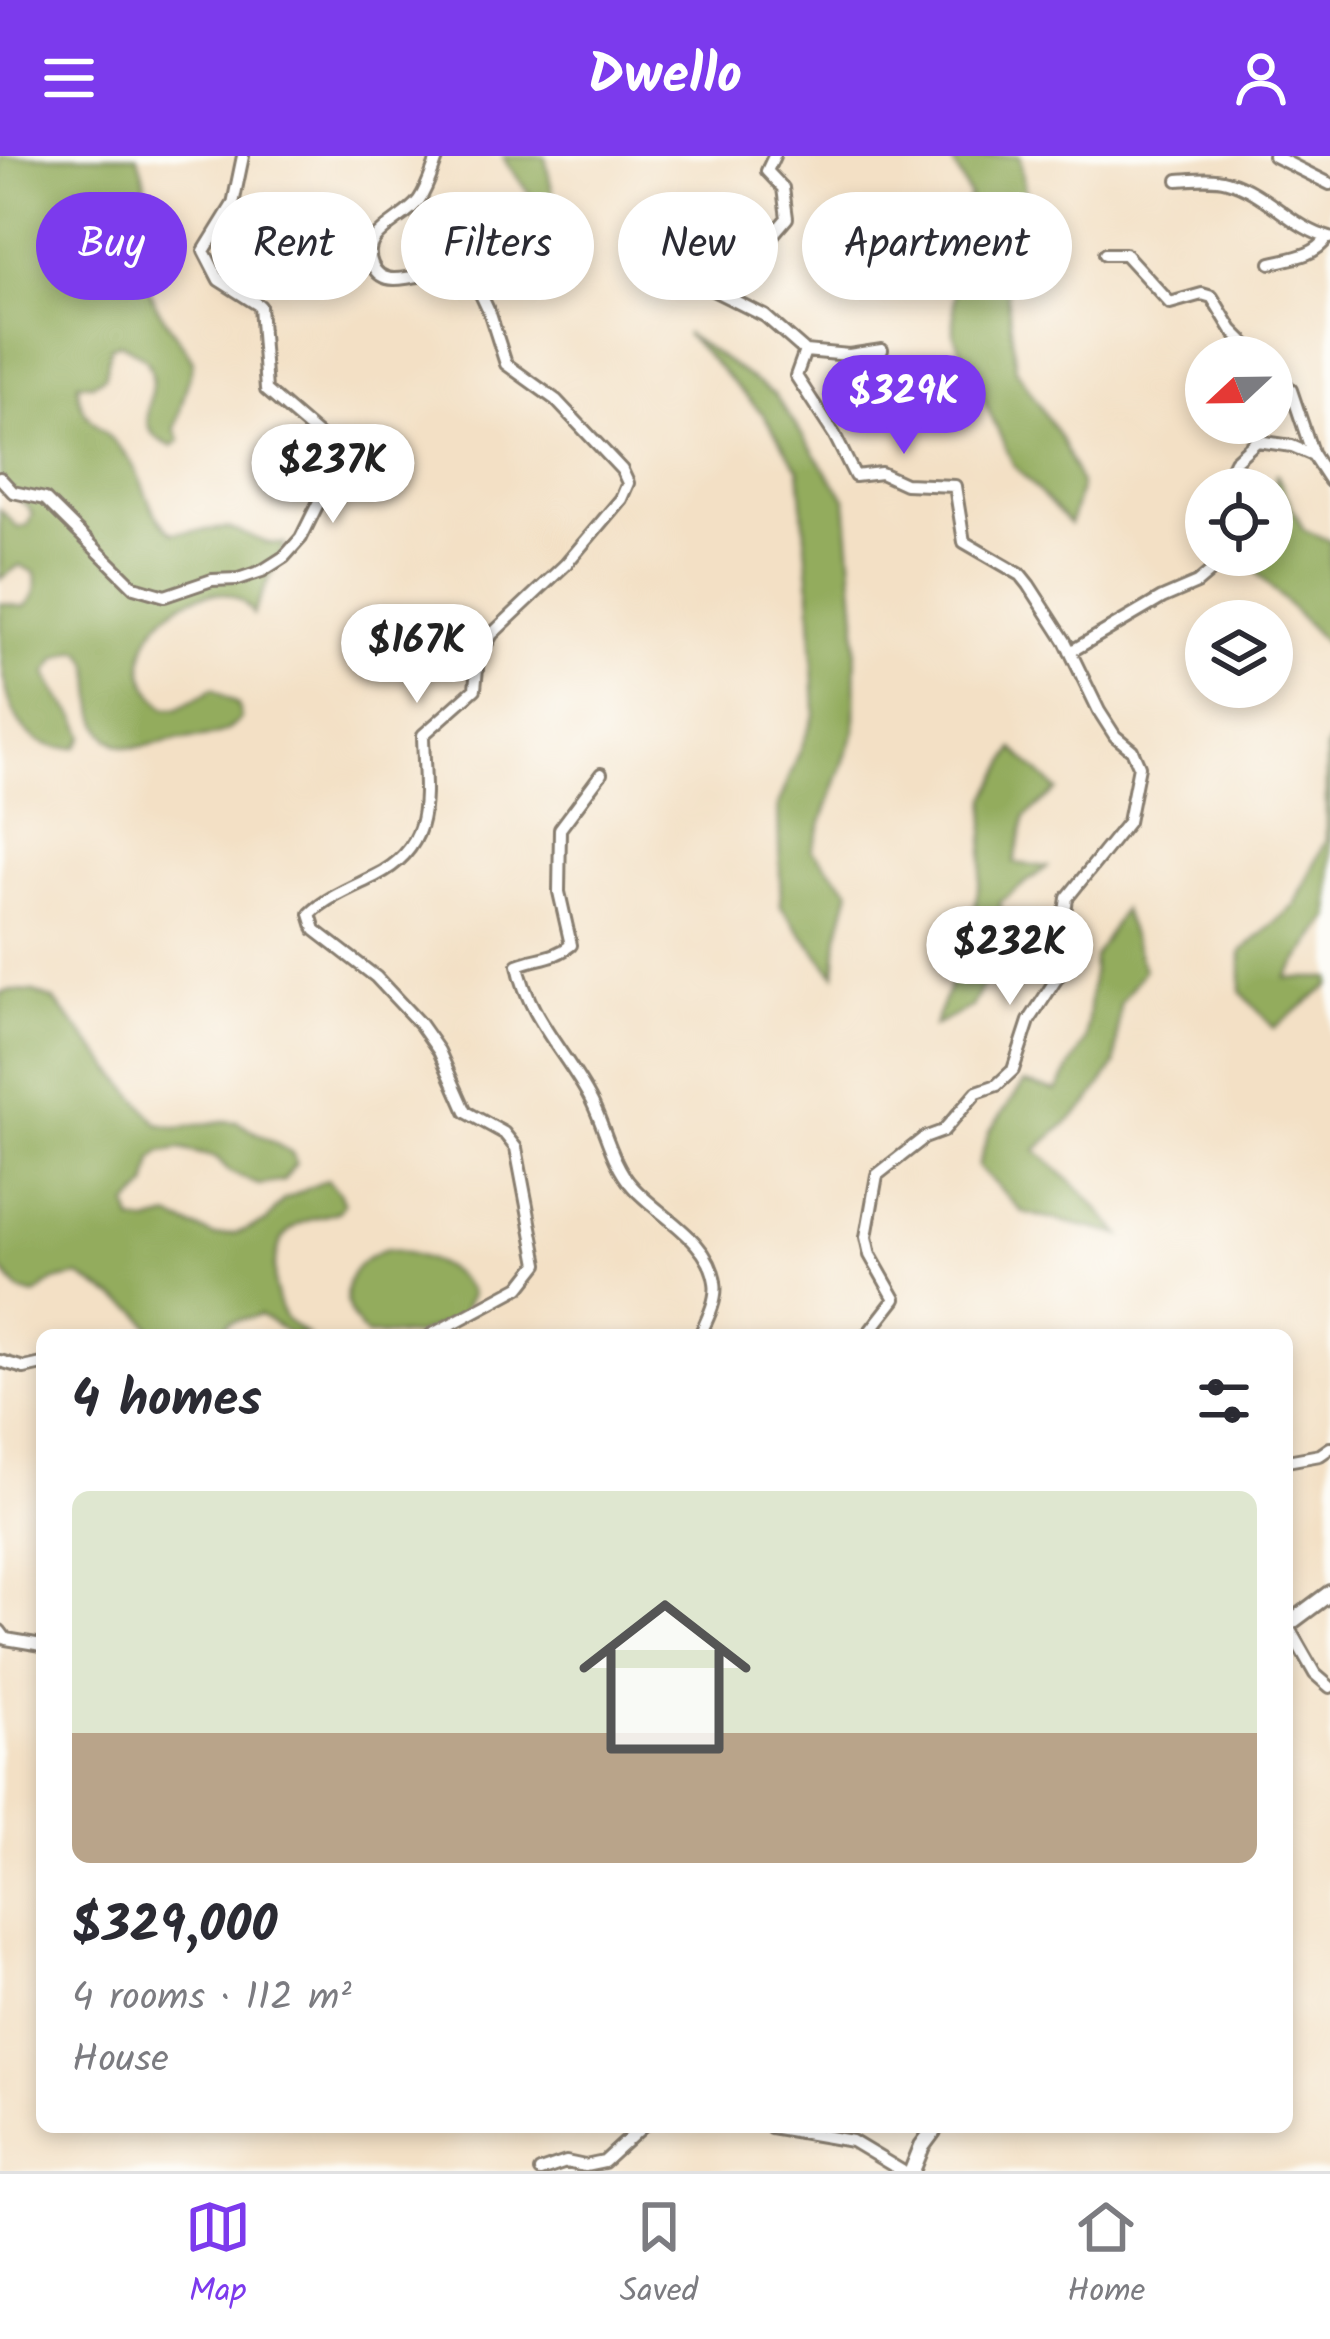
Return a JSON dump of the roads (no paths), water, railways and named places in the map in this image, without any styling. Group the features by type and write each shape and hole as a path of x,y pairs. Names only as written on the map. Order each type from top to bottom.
{"street":[{"path":"0,478 13,492 45,499 134,587 165,596 212,580 238,579 262,571 302,538 333,473 331,446 266,390 260,306 219,280 204,251 233,204 243,156"},
{"path":"437,156 418,202 376,235 370,260 390,280 470,271 506,364 556,400 622,470 628,483 621,499 566,564 492,634 478,658 475,689 423,735 425,820 420,833 383,872 310,914 315,929 376,977 420,1024 439,1052 466,1112 504,1133 522,1168 538,1264 520,1287 442,1329"},
{"path":"774,156 767,171 783,188 787,218 734,280 711,289 764,316 805,351 849,355 882,350"},
{"path":"1274,156 1330,184"},
{"path":"1178,180 1226,180 1328,238 1305,255 1271,263"},
{"path":"1106,254 1125,254 1171,303 1212,297 1238,336"},
{"path":"805,351 796,376 836,436 850,472 862,477 888,475 922,487 955,486 964,542 1021,575 1070,652 1099,711 1139,766 1128,822 1067,898 1064,919 1072,955 1029,1021 1013,1070 998,1085 977,1092 943,1131 924,1138 877,1174 866,1237 870,1255 895,1299 872,1329"},
{"path":"1293,396 1313,455 1330,481"},
{"path":"1232,468 1257,441 1292,446 1313,455"},
{"path":"1070,652 1206,576"},
{"path":"601,775 560,829 559,892 571,946 556,958 535,958 518,965 522,988 584,1086 629,1184 698,1247 709,1264 715,1294 702,1329"},
{"path":"0,1361 24,1368 36,1365"},
{"path":"1293,1460 1330,1448"},
{"path":"1293,1621 1330,1593"},
{"path":"0,1631 6,1639 36,1644"},
{"path":"1293,1635 1316,1674 1330,1687"},
{"path":"540,2171 566,2162 585,2166 604,2162 635,2133"},
{"path":"806,2133 852,2141 902,2171"},
{"path":"912,2171 932,2133"}]}
